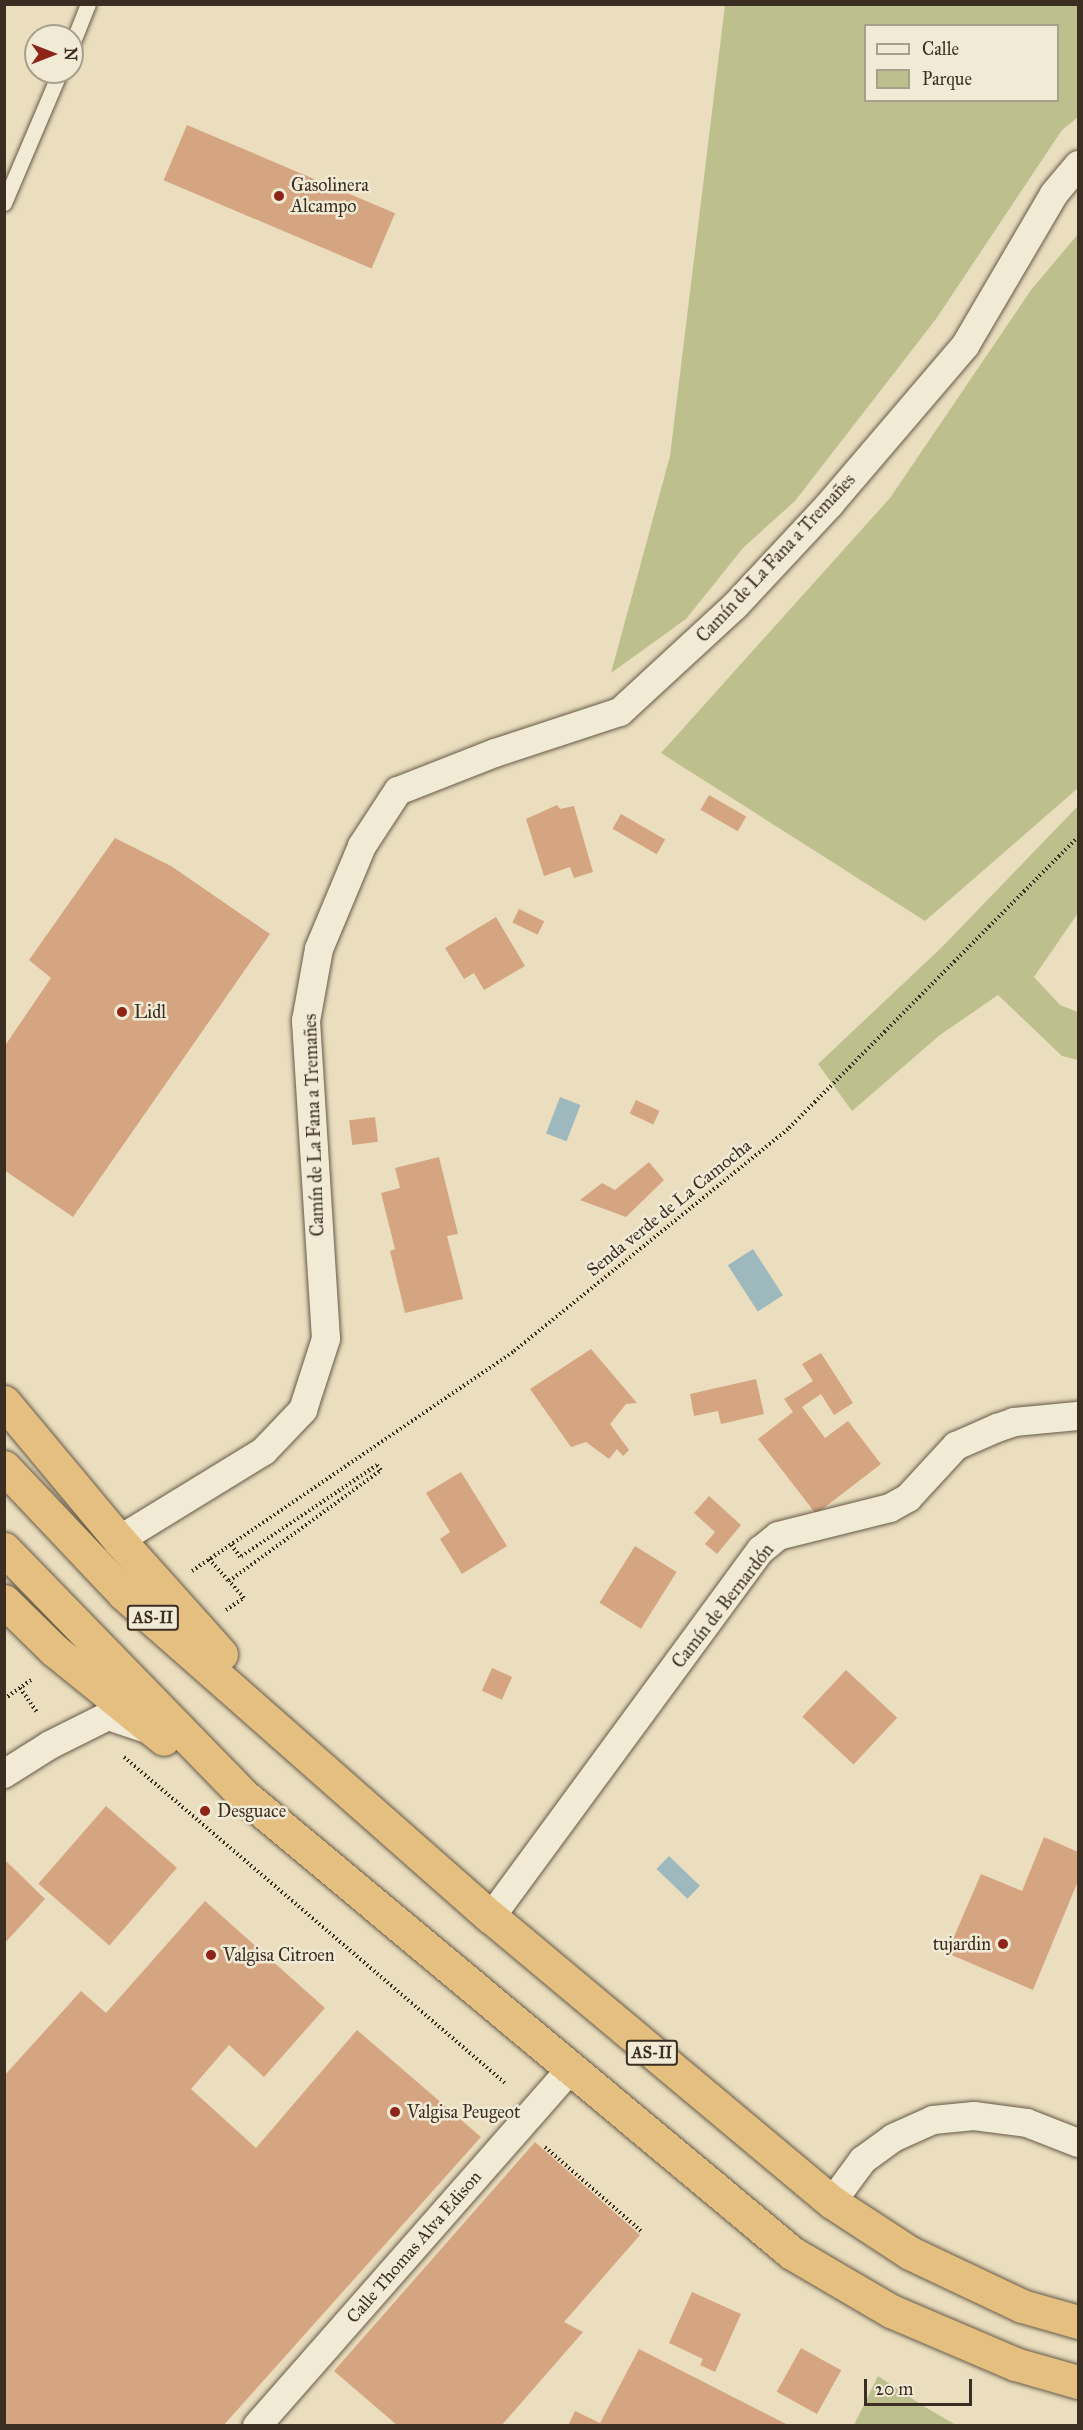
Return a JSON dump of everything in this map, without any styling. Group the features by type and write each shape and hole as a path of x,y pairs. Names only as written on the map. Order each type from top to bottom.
{"highway":[{"path":"4,1402 119,1540 313,1756"},
{"name":"AS-II","path":"4,1467 123,1593 313,1756 491,1917 832,2202 910,2253 1022,2306 1074,2320"},
{"path":"4,1549 232,1785 792,2253 891,2311 1015,2364 1075,2381"},
{"path":"4,1601 54,1650 148,1729 232,1785"}],"street":[{"name":"Camín de La Fana a Tremañes","path":"119,1540 264,1451 303,1410 326,1339 306,1021 319,949 362,846 398,791 495,753 620,712 735,606 830,504 965,346 1054,194 1078,165"},
{"name":"Camín de Bernardón","path":"491,1917 761,1550 778,1536 890,1508 908,1498 956,1446 997,1428 1014,1422 1078,1416"},
{"path":"4,1774 50,1745 108,1716 148,1729"},
{"name":"Calle Thomas Alva Edison","path":"256,2426 571,2069"},
{"path":"832,2202 863,2160 893,2138 933,2120 974,2116 1027,2123 1078,2143"}],"lane":[{"path":"80,24 88,4"},
{"path":"4,203 55,84"}],"path":[{"name":"Senda verde de La Camocha","path":"188,1574 514,1351 789,1128 1078,837"},
{"path":"229,1581 381,1470 377,1465 240,1557 231,1544"},
{"path":"209,1559 244,1598 224,1612"},
{"path":"4,1699 36,1677"},
{"path":"20,1688 38,1712"},
{"path":"118,1753 505,2083"},
{"path":"535,2138 641,2231"}],"green space":[{"path":"725,5 1078,5 1078,117 1062,130 936,319 795,501 743,548 686,619 611,673 670,456"},
{"path":"1078,234 1078,788 925,921 661,753 890,498 1031,290"},
{"path":"1078,806 1078,913 1034,977 1060,1005 1078,1012 1078,1060 1062,1056 998,995 940,1035 852,1111 818,1064 942,947"},
{"path":"878,2376 925,2407 956,2425 854,2425"}],"water":[{"path":"560,1097 581,1105 567,1141 546,1133"},
{"path":"753,1249 783,1295 758,1311 728,1265"},
{"path":"669,1856 700,1886 687,1899 656,1869"}],"building":[{"name":"Gasolinera Alcampo","path":"187,125 395,213 372,269 164,180"},
{"path":"709,795 746,816 738,831 700,810"},
{"path":"557,805 560,809 574,806 593,872 574,878 570,867 544,876 526,819"},
{"path":"621,814 665,840 657,854 612,829"},
{"name":"Lidl","path":"115,838 171,866 270,934 73,1217 4,1170 4,1047 51,978 29,960"},
{"path":"519,909 544,921 538,935 512,922"},
{"path":"496,917 525,966 484,990 474,973 464,979 445,948"},
{"path":"636,1100 660,1111 653,1125 630,1114"},
{"path":"375,1117 378,1142 352,1145 349,1120"},
{"path":"439,1157 458,1234 447,1236 463,1299 405,1313 390,1251 395,1249 381,1193 400,1188 395,1168"},
{"path":"649,1162 664,1180 626,1217 580,1200 602,1183 615,1190"},
{"path":"591,1349 637,1403 626,1404 610,1424 629,1450 623,1456 617,1449 609,1459 586,1442 571,1447 530,1389"},
{"path":"821,1353 853,1403 834,1415 821,1394 802,1407 825,1438 848,1421 881,1464 816,1514 758,1439 793,1412 784,1399 813,1381 802,1364"},
{"path":"756,1379 764,1414 721,1424 718,1411 694,1416 690,1394"},
{"path":"461,1472 507,1546 462,1574 440,1539 450,1532 426,1493"},
{"path":"709,1496 741,1525 717,1554 705,1544 715,1532 694,1513"},
{"path":"635,1546 677,1572 641,1629 599,1603"},
{"path":"492,1668 512,1677 502,1700 482,1691"},
{"path":"846,1670 897,1718 854,1765 802,1717"},
{"path":"106,1806 177,1868 109,1945 38,1884"},
{"path":"1044,1837 1078,1852 1078,1881 1033,1990 947,1953 981,1874 1022,1891"},
{"path":"4,1859 45,1899 4,1944"},
{"path":"205,1901 325,2008 264,2077 229,2045 191,2089 256,2148 357,2030 481,2137 223,2426 4,2426 4,2076 81,1991 106,2013"},
{"path":"535,2142 640,2235 564,2322 583,2332 501,2426 398,2426 334,2371"},
{"path":"692,2292 741,2314 715,2372 700,2365 703,2359 669,2343"},
{"path":"801,2348 841,2370 817,2414 777,2392"},
{"path":"639,2349 790,2426 568,2426 575,2411 600,2423"}],"place":[{"name":"Gasolinera Alcampo","path":"279,196"},
{"name":"Lidl","path":"122,1012"},
{"name":"Desguace","path":"205,1811"},
{"name":"tujardin","path":"1003,1944"},
{"name":"Valgisa Citroen","path":"211,1955"},
{"name":"Valgisa Peugeot","path":"395,2112"}]}
